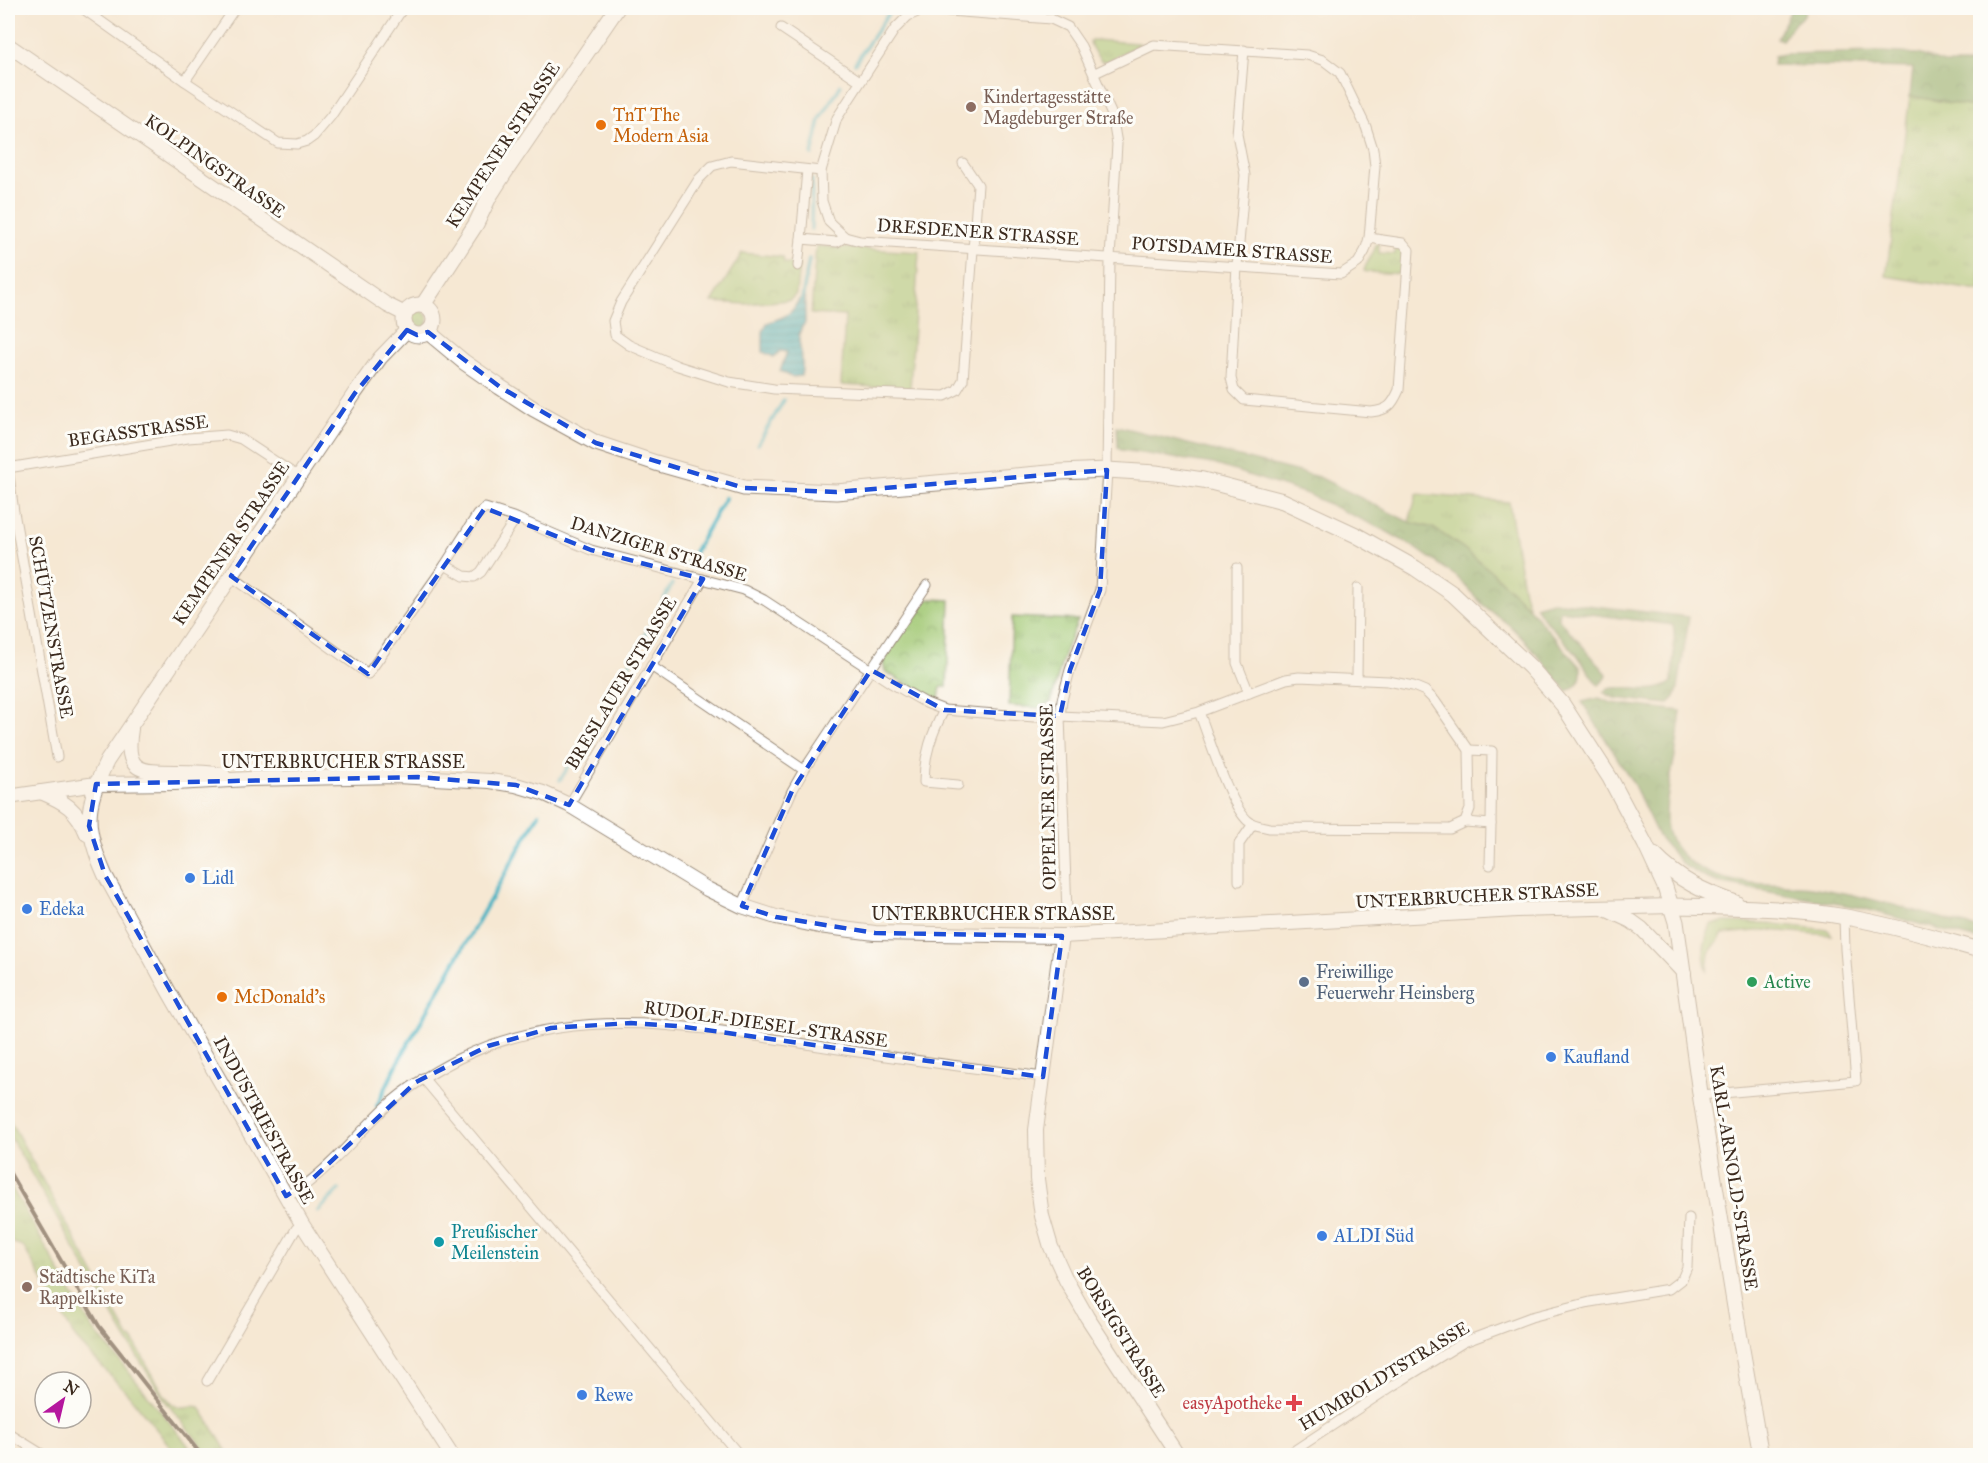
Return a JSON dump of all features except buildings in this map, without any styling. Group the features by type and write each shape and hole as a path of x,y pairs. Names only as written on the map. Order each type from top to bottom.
{"main road":[{"name":"KEMPENER STRASSE","path":"423,305 476,224 505,172 617,8"},
{"path":"423,305 434,317 433,325 428,332 417,335 407,330 404,322 405,314 411,307 423,305"},
{"path":"428,332 464,362 500,387 534,409 596,443 744,488 836,492 1060,472 1107,470 1156,473 1203,480 1282,501 1356,535 1415,568 1453,594 1530,667 1563,705 1610,778 1645,844 1666,867 1687,883 1750,908"},
{"name":"KARL-ARNOLD-STRASSE","path":"1645,844 1672,906 1676,922 1701,1095 1761,1455"},
{"path":"1672,906 1750,908 1844,917 1909,930 1980,950"}],"street":[{"path":"81,8 278,143 297,144 307,141 330,116 403,8"},
{"path":"185,81 235,8"},
{"path":"845,237 829,222 822,201 821,171 837,118 895,28 908,16 920,11 937,10 1051,20 1068,27 1095,73 1112,115 1117,144 1110,258 1107,470"},
{"path":"781,28 860,81"},
{"name":"KOLPINGSTRASSE","path":"8,45 387,305 405,314"},
{"name":"POTSDAMER STRASSE","path":"1095,73 1154,45 1307,55 1323,60 1340,74 1366,126 1375,166 1369,238 1365,251 1358,263 1341,274 1110,258"},
{"path":"1244,50 1237,134 1245,175 1231,378 1234,390 1244,400 1371,412 1383,411 1390,406 1399,390 1408,250 1403,243 1369,238"},
{"path":"821,171 731,161 712,166 699,179 621,302 613,321 615,334 629,345 668,362 729,382 774,389 945,396 957,390 963,380 978,185 963,163"},
{"path":"798,266 807,170"},
{"name":"DRESDENER STRASSE","path":"801,239 837,242 845,237 860,241 1110,258"},
{"name":"KEMPENER STRASSE","path":"96,784 107,761 380,358 407,330"},
{"name":"BEGASSTRASSE","path":"8,468 188,438 227,435 241,439 299,477"},
{"name":"SCHÜTZENSTRASSE","path":"8,468 10,513 57,757"},
{"name":"OPPELNER STRASSE","path":"1067,914 1060,716 1070,670 1100,590 1107,470"},
{"name":"DANZIGER STRASSE","path":"231,576 368,674 445,565 477,515 485,508 516,518 591,550 744,590 764,600 871,670 927,703 944,710 1003,715 1163,721 1199,712 1299,677 1389,681 1425,691 1436,701 1469,750"},
{"path":"445,565 464,576 474,577 481,572 516,518"},
{"path":"1238,568 1237,663 1249,693"},
{"name":"BRESLAUER STRASSE","path":"569,805 703,579"},
{"path":"742,906 792,791 804,770 927,585"},
{"path":"1357,679 1358,588"},
{"path":"651,666 804,770"},
{"path":"944,710 933,731 927,750 924,782 958,785"},
{"path":"1199,712 1235,804 1253,824 1269,828 1450,829 1465,822 1491,824"},
{"path":"132,725 129,754 137,767 148,772 206,772 249,779"},
{"path":"1465,822 1470,809 1469,750 1492,751 1490,865"},
{"name":"UNTERBRUCHER STRASSE","path":"8,797 96,784 249,779 397,777 490,781 516,785 543,793 569,805 707,889 742,906 776,917 819,926 874,933 1062,936 1600,907 1672,906"},
{"name":"INDUSTRIESTRASSE","path":"96,784 89,826 92,847 105,875 302,1224 452,1455"},
{"path":"41,792 64,802 74,811 81,820 92,847"},
{"path":"1239,881 1239,844 1253,824"},
{"path":"1600,907 1631,921 1642,929 1684,973"},
{"path":"1701,1095 1856,1081 1844,917"},
{"name":"BORSIGSTRASSE","path":"1062,936 1036,1130 1037,1179 1042,1216 1051,1247 1087,1317 1178,1455"},
{"name":"RUDOLF-DIESEL-STRASSE","path":"286,1196 309,1182 386,1107 423,1078 488,1046 551,1028 592,1023 678,1026 920,1062 1043,1077"},
{"path":"423,1078 740,1455"},
{"name":"HUMBOLDTSTRASSE","path":"1286,1455 1464,1342 1532,1317 1590,1302 1669,1289 1682,1279 1687,1267 1689,1218"},
{"path":"207,1381 296,1230 302,1224"},
{"path":"8,1432 45,1455"}],"highlighted area":[{"path":"407,330 417,335 428,332 500,387 596,443 744,488 836,492 1107,470 1100,590 1070,670 1060,716 944,710 871,670 792,791 742,906 776,917 875,933 1062,936 1043,1077 678,1026 631,1023 551,1028 488,1046 416,1082 309,1182 286,1196 105,875 89,826 96,784 418,777 516,785 569,805 703,579 591,550 485,508 368,674 231,576 355,393"}],"green space":[{"path":"1792,8 1806,8 1804,15 1782,40 1777,38"},
{"path":"1090,41 1140,44 1107,61 1101,61 1092,47"},
{"path":"1881,52 1918,54 1947,64 1973,64 1980,68 1980,108 1910,96 1913,68 1773,65 1774,56 1784,54"},
{"path":"1910,96 1980,108 1980,291 1886,276"},
{"path":"1376,244 1379,244 1379,253 1395,254 1396,245 1402,251 1404,258 1402,274 1364,271"},
{"path":"816,246 919,252 910,389 841,385 845,316 811,314"},
{"path":"742,253 783,257 784,263 799,264 796,294 790,300 746,304 712,302"},
{"path":"414,310 422,310 428,316 428,324 422,330 414,330 408,324 408,316"},
{"path":"1117,426 1319,477 1409,522 1433,528 1463,548 1492,572 1529,608 1581,668 1578,682 1567,691 1528,644 1509,625 1483,605 1457,577 1414,547 1384,530 1307,494 1213,464 1121,450 1118,448"},
{"path":"1417,494 1509,502 1524,592 1529,608 1463,548 1433,528 1409,522"},
{"path":"950,600 947,687 941,687 939,699 909,686 885,671 883,662 923,601"},
{"path":"1552,601 1689,617 1675,697 1668,704 1614,698 1603,692 1617,688 1654,689 1672,682 1673,625 1560,610 1559,619 1607,674 1599,685 1578,656 1535,606"},
{"path":"1012,617 1078,620 1064,654 1051,702 1042,708 1009,706"},
{"path":"1599,698 1612,703 1681,711 1668,794 1666,825 1675,846 1696,866 1722,878 1735,881 1804,886 1899,906 1980,929 1980,941 1862,908 1723,884 1706,878 1683,865 1658,836 1633,783 1582,702"},
{"path":"1765,923 1828,930 1832,935 1767,930 1723,934 1709,953 1707,972 1704,948 1711,924"},
{"path":"8,1117 130,1339 132,1338 165,1396 178,1407 200,1407 229,1455 209,1455 166,1402 127,1340 8,1133"},
{"path":"8,1181 92,1328 196,1455 177,1455 129,1395 76,1339 23,1246 8,1241"}],"water":[{"path":"803,296 805,297 805,323 799,336 802,372 801,376 791,377 780,371 787,352 780,351 774,357 763,352 763,331 767,323 789,314"}],"waterway":[{"path":"855,63 892,8"},
{"path":"812,155 820,120 841,85"},
{"path":"811,229 812,180"},
{"path":"802,300 809,259"},
{"path":"758,444 784,400"},
{"path":"688,563 725,498"},
{"path":"608,704 672,584"},
{"path":"560,780 596,724"},
{"path":"377,1106 399,1060 539,814"},
{"path":"318,1211 339,1190"}],"railway":[{"path":"8,1170 99,1326 202,1456"}],"place":[{"name":"Kindertagesstätte Magdeburger Straße","path":"971,107"},
{"name":"TnT The Modern Asia","path":"601,125"},
{"name":"Lidl","path":"190,878"},
{"name":"Edeka","path":"27,909"},
{"name":"Freiwillige Feuerwehr Heinsberg","path":"1304,982"},
{"name":"Active","path":"1752,982"},
{"name":"McDonald's","path":"222,997"},
{"name":"Kaufland","path":"1551,1057"},
{"name":"ALDI Süd","path":"1322,1236"},
{"name":"Preußischer Meilenstein","path":"439,1242"},
{"name":"Städtische KiTa Rappelkiste","path":"27,1287"},
{"name":"Rewe","path":"582,1395"},
{"name":"easyApotheke","path":"1294,1403"}]}
